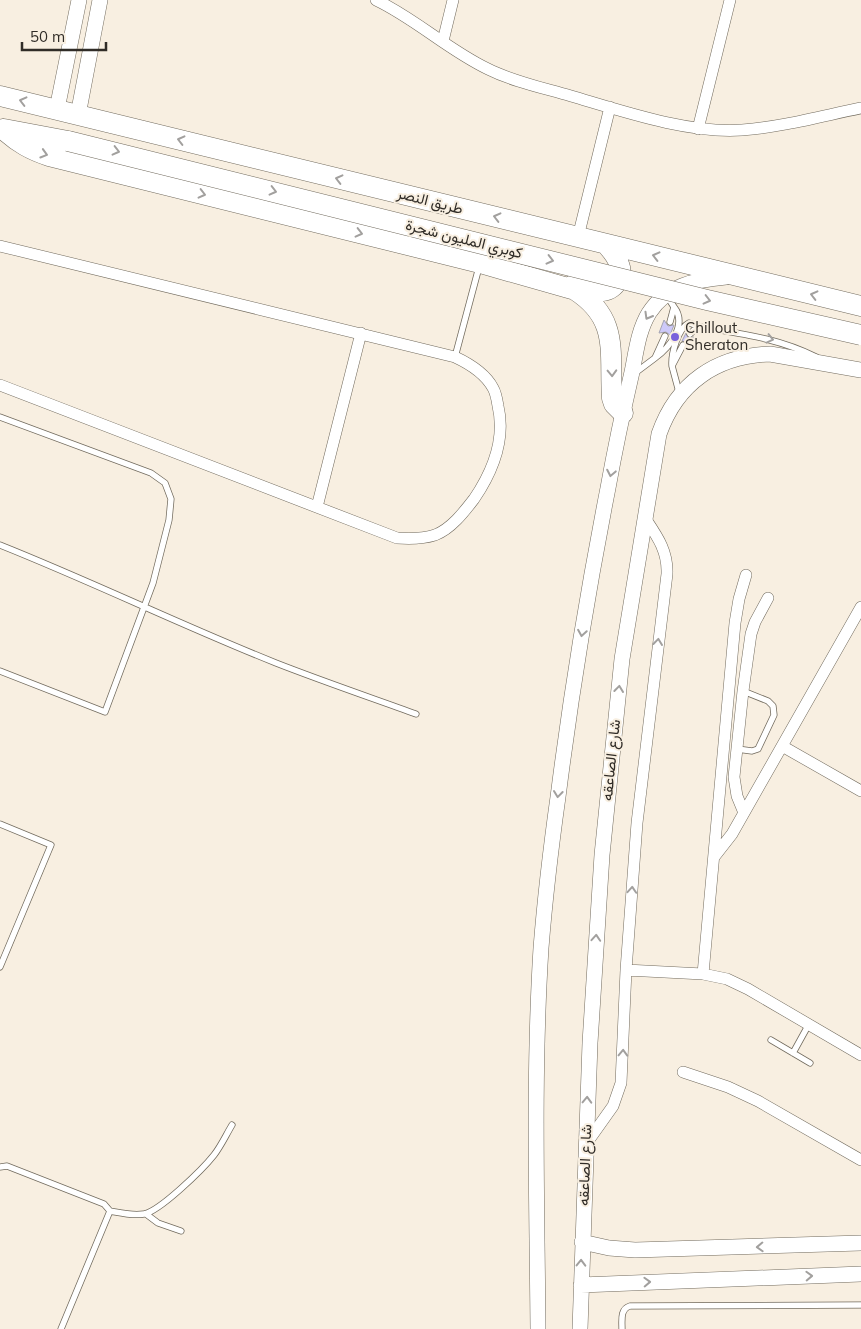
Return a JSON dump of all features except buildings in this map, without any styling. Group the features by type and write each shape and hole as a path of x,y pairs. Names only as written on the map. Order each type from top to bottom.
{"highway":[{"name":"طريق النصر","path":"0,96 861,306"},
{"name":"كوبري المليون شجرة","path":"2,129 68,140 707,300 861,336"},
{"path":"2,129 17,142 32,151 49,156 480,263 575,290 586,298 603,317 608,328 611,341 612,398 614,404 623,413"},
{"path":"561,285 600,291 614,286 619,277 620,266 606,244"}],"street":[{"path":"57,109 79,0"},
{"path":"78,115 100,0"},
{"path":"376,0 395,9 464,56 489,70 519,81 610,108 698,128 742,130 861,108"},
{"path":"443,40 453,0"},
{"path":"698,128 730,0"},
{"path":"64,71 68,77 74,79 86,76"},
{"path":"578,237 610,108"},
{"path":"0,246 455,357 471,365 483,375 494,389 501,418 500,443 493,466 484,484 467,508 448,528 436,535 418,539 397,538 0,385"},
{"path":"538,1329 537,1039 544,917 556,806 573,687 600,529 643,323 652,308 670,301 682,284 691,281 735,276"},
{"path":"317,507 361,333"},
{"name":"شارع الصاعقه","path":"580,1329 580,1285 595,949 608,789 622,659 659,434 668,413 680,394 694,381 709,370 744,356 776,355 861,370"},
{"path":"586,1144 609,1112 619,1092 622,1074 626,970 637,823 668,565 665,551 645,518"},
{"path":"703,974 736,623 746,575"},
{"path":"744,813 735,787 743,691 751,634 768,598"},
{"path":"714,858 727,842 744,813 861,607"},
{"path":"782,746 861,791"},
{"path":"626,970 703,974 738,984 861,1055"},
{"path":"683,1072 758,1101 861,1160"},
{"path":"846,1244 861,1234"},
{"path":"582,1242 609,1248 635,1250 861,1244"},
{"path":"580,1285 861,1274"}],"lane":[{"path":"455,357 480,263"},
{"path":"670,301 670,322"},
{"path":"631,376 655,358 671,342 677,330 678,317 677,310 670,301"},
{"path":"680,394 672,366 672,354 683,328 689,323 701,327 775,340 796,347 830,365"},
{"path":"690,334 701,327"},
{"path":"655,358 665,336"},
{"path":"672,366 683,345"},
{"path":"0,417 152,473 165,483 171,499 162,553 145,607 105,712 0,671"},
{"path":"0,545 73,574 276,663 416,714"},
{"path":"737,749 752,751 758,749 774,715 773,706 768,701 743,691"},
{"path":"0,824 51,845 0,967"},
{"path":"793,1053 809,1024"},
{"path":"771,1040 810,1062"},
{"path":"0,1167 7,1166 96,1200 104,1204 110,1211 146,1214 195,1176 214,1155 232,1125"},
{"path":"61,1329 110,1211"},
{"path":"146,1214 158,1223 181,1231"},
{"path":"622,1329 622,1311 630,1306 861,1305"}],"place":[{"name":"Chillout Sheraton","path":"675,337"}]}
